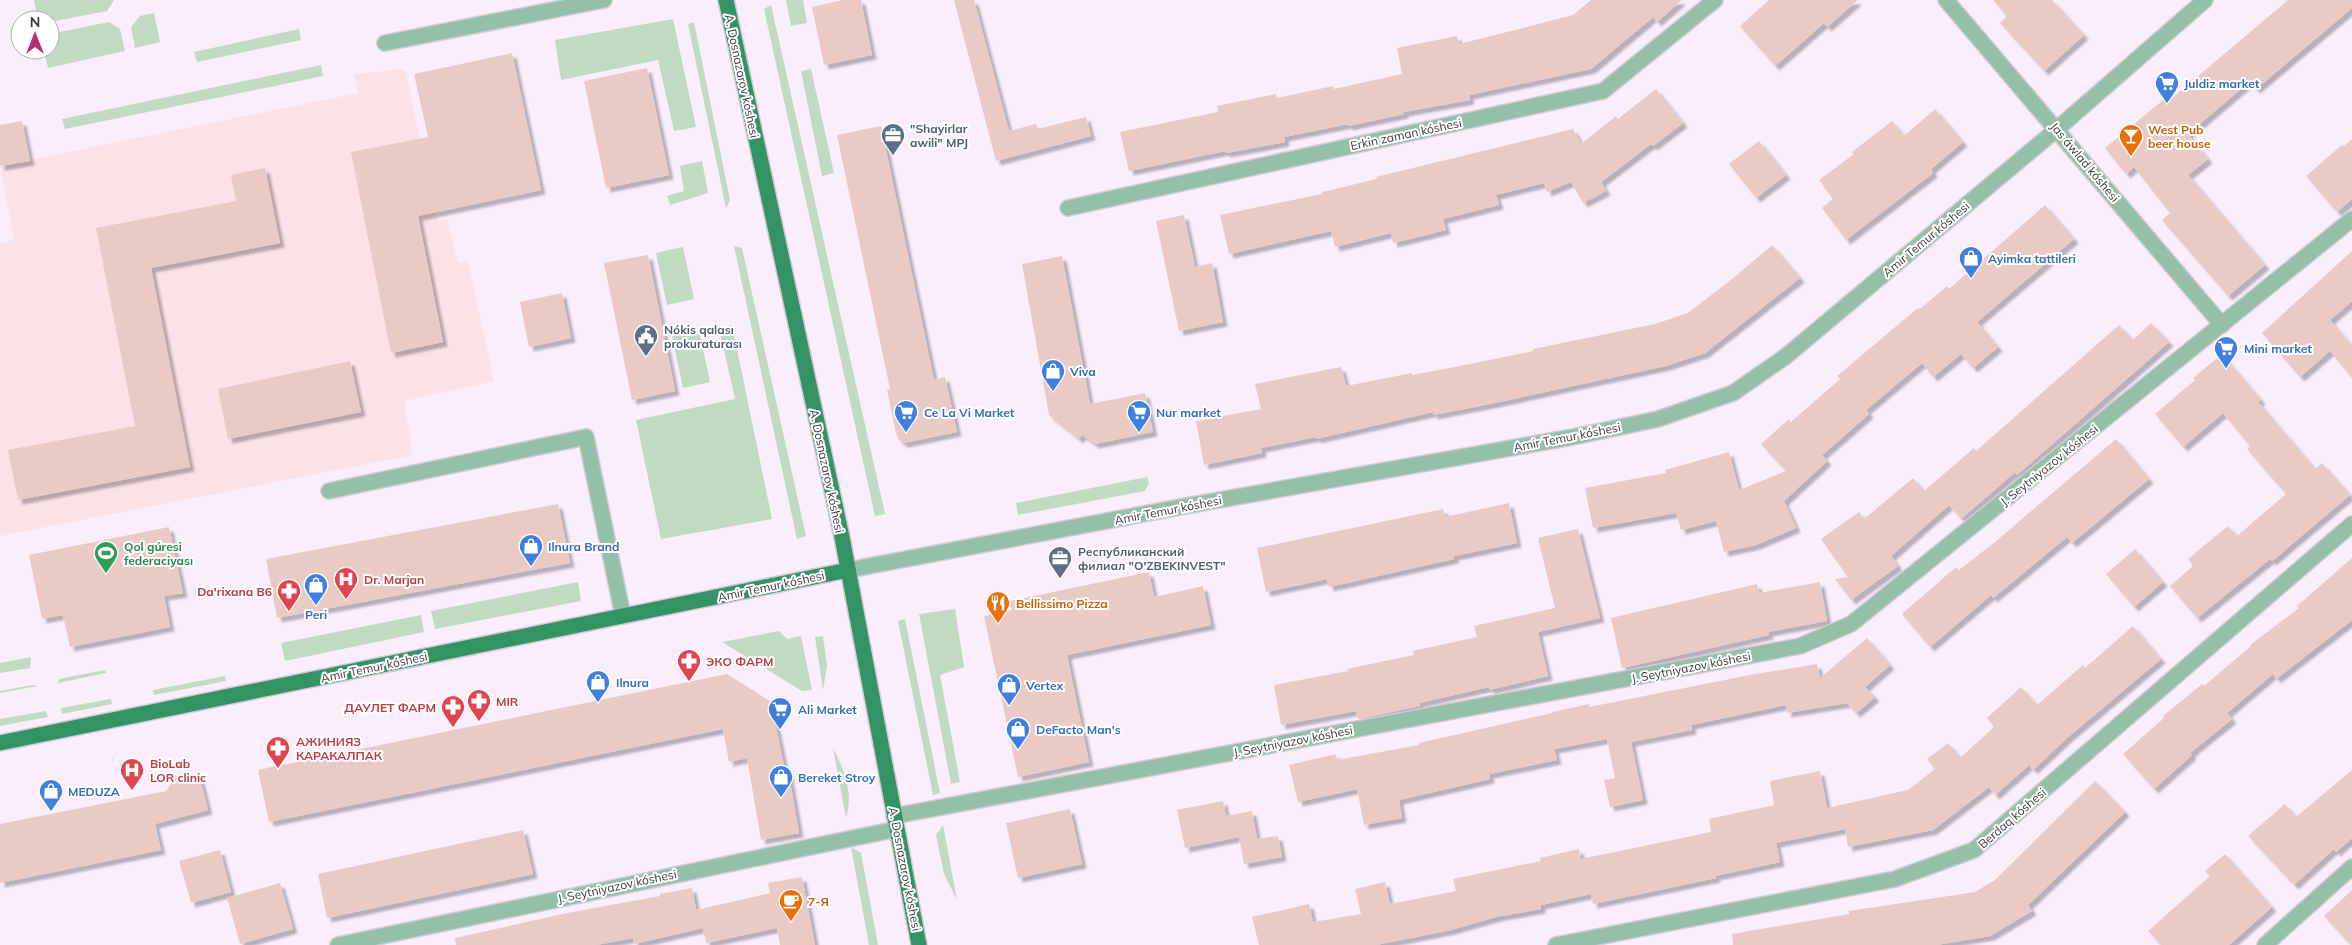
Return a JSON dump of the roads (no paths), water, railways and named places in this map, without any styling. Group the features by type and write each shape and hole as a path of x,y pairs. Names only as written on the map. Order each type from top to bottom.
{"main road":[{"name":"A. Dosnazarov kóshesi","path":"726,0 848,570 919,945"},
{"name":"Amir Temur kóshesi","path":"0,743 848,570"}],"street":[{"path":"385,43 604,0"},
{"name":"Erkin zaman kóshesi","path":"1068,208 1603,91 1715,0"},
{"name":"Jas áwlad kóshesi","path":"1946,0 2058,129 2222,326"},
{"name":"Amir Temur kóshesi","path":"848,570 1192,505 1573,437 1658,419 1733,393 1785,357 2058,129 2205,0"},
{"name":"J. Seytniyazov kóshesi","path":"338,945 896,822 1800,646 1851,624 2352,219"},
{"path":"329,491 586,437 623,616"},
{"name":"Berdaq kóshesi","path":"1556,945 1896,879 1974,850 2352,524"},
{"path":"2265,945 2352,867"}],"place":[{"name":"Juldiz market","path":"2167,104"},
{"name":"\"Shayirlar awili\" MPJ","path":"893,156"},
{"name":"West Pub beer house","path":"2131,157"},
{"name":"Ayimka tattileri","path":"1971,279"},
{"name":"Nókis qalası prokuraturası","path":"646,357"},
{"name":"Mini market","path":"2226,369"},
{"name":"Viva","path":"1053,392"},
{"name":"Ce La Vi Market","path":"906,433"},
{"name":"Nur market","path":"1139,433"},
{"name":"Ilnura Brand","path":"531,567"},
{"name":"Qol gúresi federaciyası","path":"106,574"},
{"name":"Республиканский филиал \"O'ZBEKINVEST\"","path":"1060,579"},
{"name":"Dr. Marjan","path":"346,600"},
{"name":"Peri","path":"316,606"},
{"name":"Da'rixana B6","path":"289,612"},
{"name":"Bellissimo Pizza","path":"998,624"},
{"name":"ЭКО ФАРМ","path":"689,682"},
{"name":"Ilnura","path":"598,703"},
{"name":"Vertex","path":"1009,706"},
{"name":"MIR","path":"479,722"},
{"name":"ДАУЛЕТ ФАРМ","path":"453,728"},
{"name":"Ali Market","path":"780,730"},
{"name":"DeFacto Man's","path":"1018,750"},
{"name":"АЖИНИЯЗ КАРАКАЛПАК","path":"278,769"},
{"name":"BioLab LOR clinic","path":"132,791"},
{"name":"Bereket Stroy","path":"781,798"},
{"name":"MEDUZA","path":"51,812"},
{"name":"7-Я","path":"791,922"}]}
